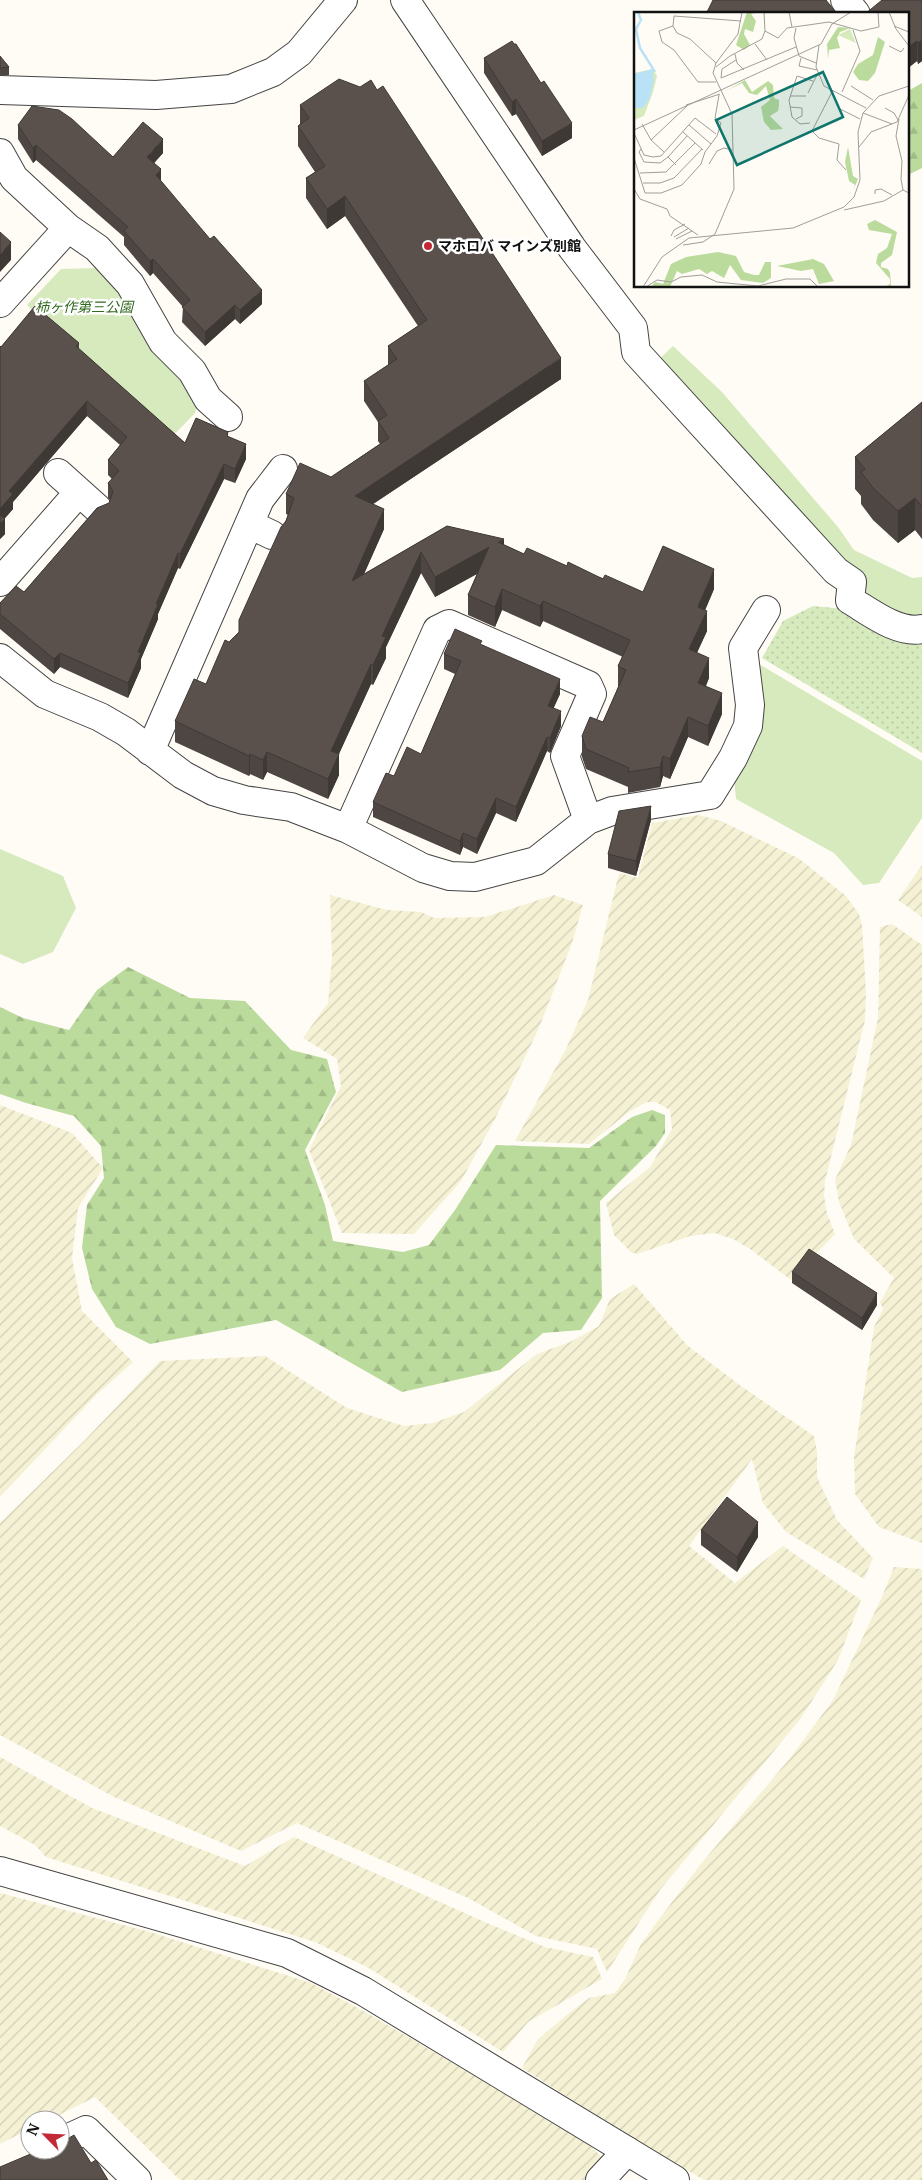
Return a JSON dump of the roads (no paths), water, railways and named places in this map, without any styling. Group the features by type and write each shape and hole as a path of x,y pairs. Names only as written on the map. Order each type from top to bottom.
{"street":[{"path":"0,90 156,95 231,89 273,72 299,53 343,0"},
{"path":"405,0 572,248 633,328 636,352 836,571 852,582 850,600 883,620 913,630 922,629"},
{"path":"844,0 854,12"},
{"path":"0,153 14,178 68,228 96,248 130,284 163,342 192,371 208,399 228,417"},
{"path":"0,303 68,228"},
{"path":"150,752 213,640 261,530 260,499 283,469"},
{"path":"0,582 88,500 58,473"},
{"path":"0,658 45,694 100,717 126,732 150,752 212,791 244,800 291,807 348,828 423,868 450,876 475,877 536,861 588,820 612,810 710,795 733,758 748,726 750,705 743,648 766,610"},
{"path":"348,828 437,630 449,624 588,685 592,694 564,756 588,820"},
{"path":"0,1871 262,1945 310,1963 363,1990 676,2180"},
{"path":"70,2137 86,2130 137,2180"},
{"path":"600,2180 627,2151"}],"place":[{"name":"マホロバ マインズ別館","path":"428,246"}],"park label":[{"name":"柿ヶ作第三公園","path":"84,307"}]}
